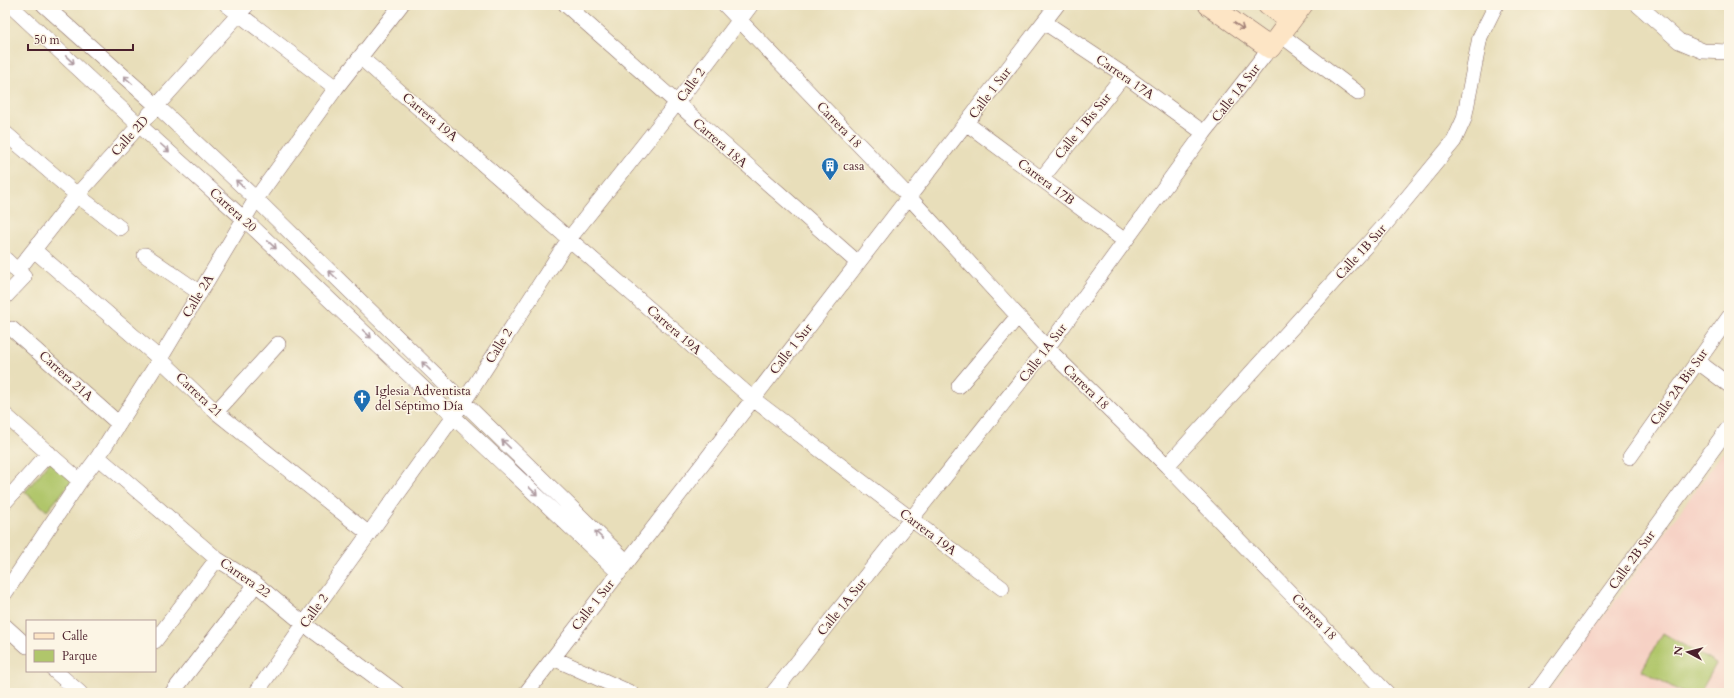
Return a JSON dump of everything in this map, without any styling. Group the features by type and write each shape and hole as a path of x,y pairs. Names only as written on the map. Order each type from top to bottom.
{"street":[{"name":"Carrera 20","path":"10,5 140,126 244,219 454,416 623,567"},
{"name":"Carrera 20","path":"44,5 157,106 256,199 463,403 623,567"},
{"name":"Calle 2A","path":"5,593 80,481 98,457 160,359 256,199 336,88 401,5"},
{"name":"Carrera 18A","path":"566,5 676,104 858,263"},
{"name":"Carrera 18","path":"725,5 909,197 1047,348 1168,466 1387,693"},
{"name":"Calle 2","path":"256,693 463,403 569,238 676,104 738,20 751,5"},
{"name":"Calle 1 Sur","path":"526,693 1057,5"},
{"path":"1208,5 1286,27"},
{"path":"1268,5 1286,27 1358,93"},
{"name":"Calle 1B Sur","path":"1168,466 1383,227 1454,141 1464,119 1480,37 1496,5"},
{"path":"1638,5 1679,41 1703,51 1729,52"},
{"name":"Calle 2D","path":"5,297 34,250 77,195 140,126 238,8"},
{"path":"238,8 336,88"},
{"name":"Carrera 17A","path":"1044,22 1124,75 1204,133"},
{"name":"Calle 1A Sur","path":"773,693 912,520 1047,348 1204,133 1286,27"},
{"name":"Carrera 19A","path":"360,57 753,399 1002,588"},
{"name":"Calle 1 Bis Sur","path":"1042,178 1124,75"},
{"name":"Carrera 17B","path":"966,123 1125,241"},
{"path":"5,133 77,195 120,228"},
{"name":"Carrera 21","path":"34,250 160,359 216,412 369,534"},
{"path":"145,255 200,292"},
{"path":"5,259 20,274"},
{"path":"959,386 1018,316"},
{"name":"Calle 2A Bis Sur","path":"1630,457 1697,360 1729,317"},
{"name":"Carrera 21A","path":"12,329 119,424"},
{"path":"216,412 278,344"},
{"path":"1697,360 1729,385"},
{"path":"5,414 80,481"},
{"name":"Calle 2B Sur","path":"1536,693 1729,427"},
{"path":"5,502 49,453"},
{"name":"Carrera 22","path":"98,457 217,559 256,584 304,624 397,693"},
{"path":"156,640 217,559"},
{"path":"172,693 256,584"},
{"path":"5,626 26,645"},
{"path":"553,658 631,693"},
{"path":"56,672 80,693"}],"shaded area":[{"path":"1729,444 1729,693 1548,693"}],"green space":[{"path":"50,462 72,481 47,511 25,492"},
{"path":"1663,633 1716,664 1700,693 1683,693 1642,670"}],"place":[{"name":"casa","path":"830,181"},
{"name":"Iglesia Adventista del Séptimo Día","path":"362,413"}]}
